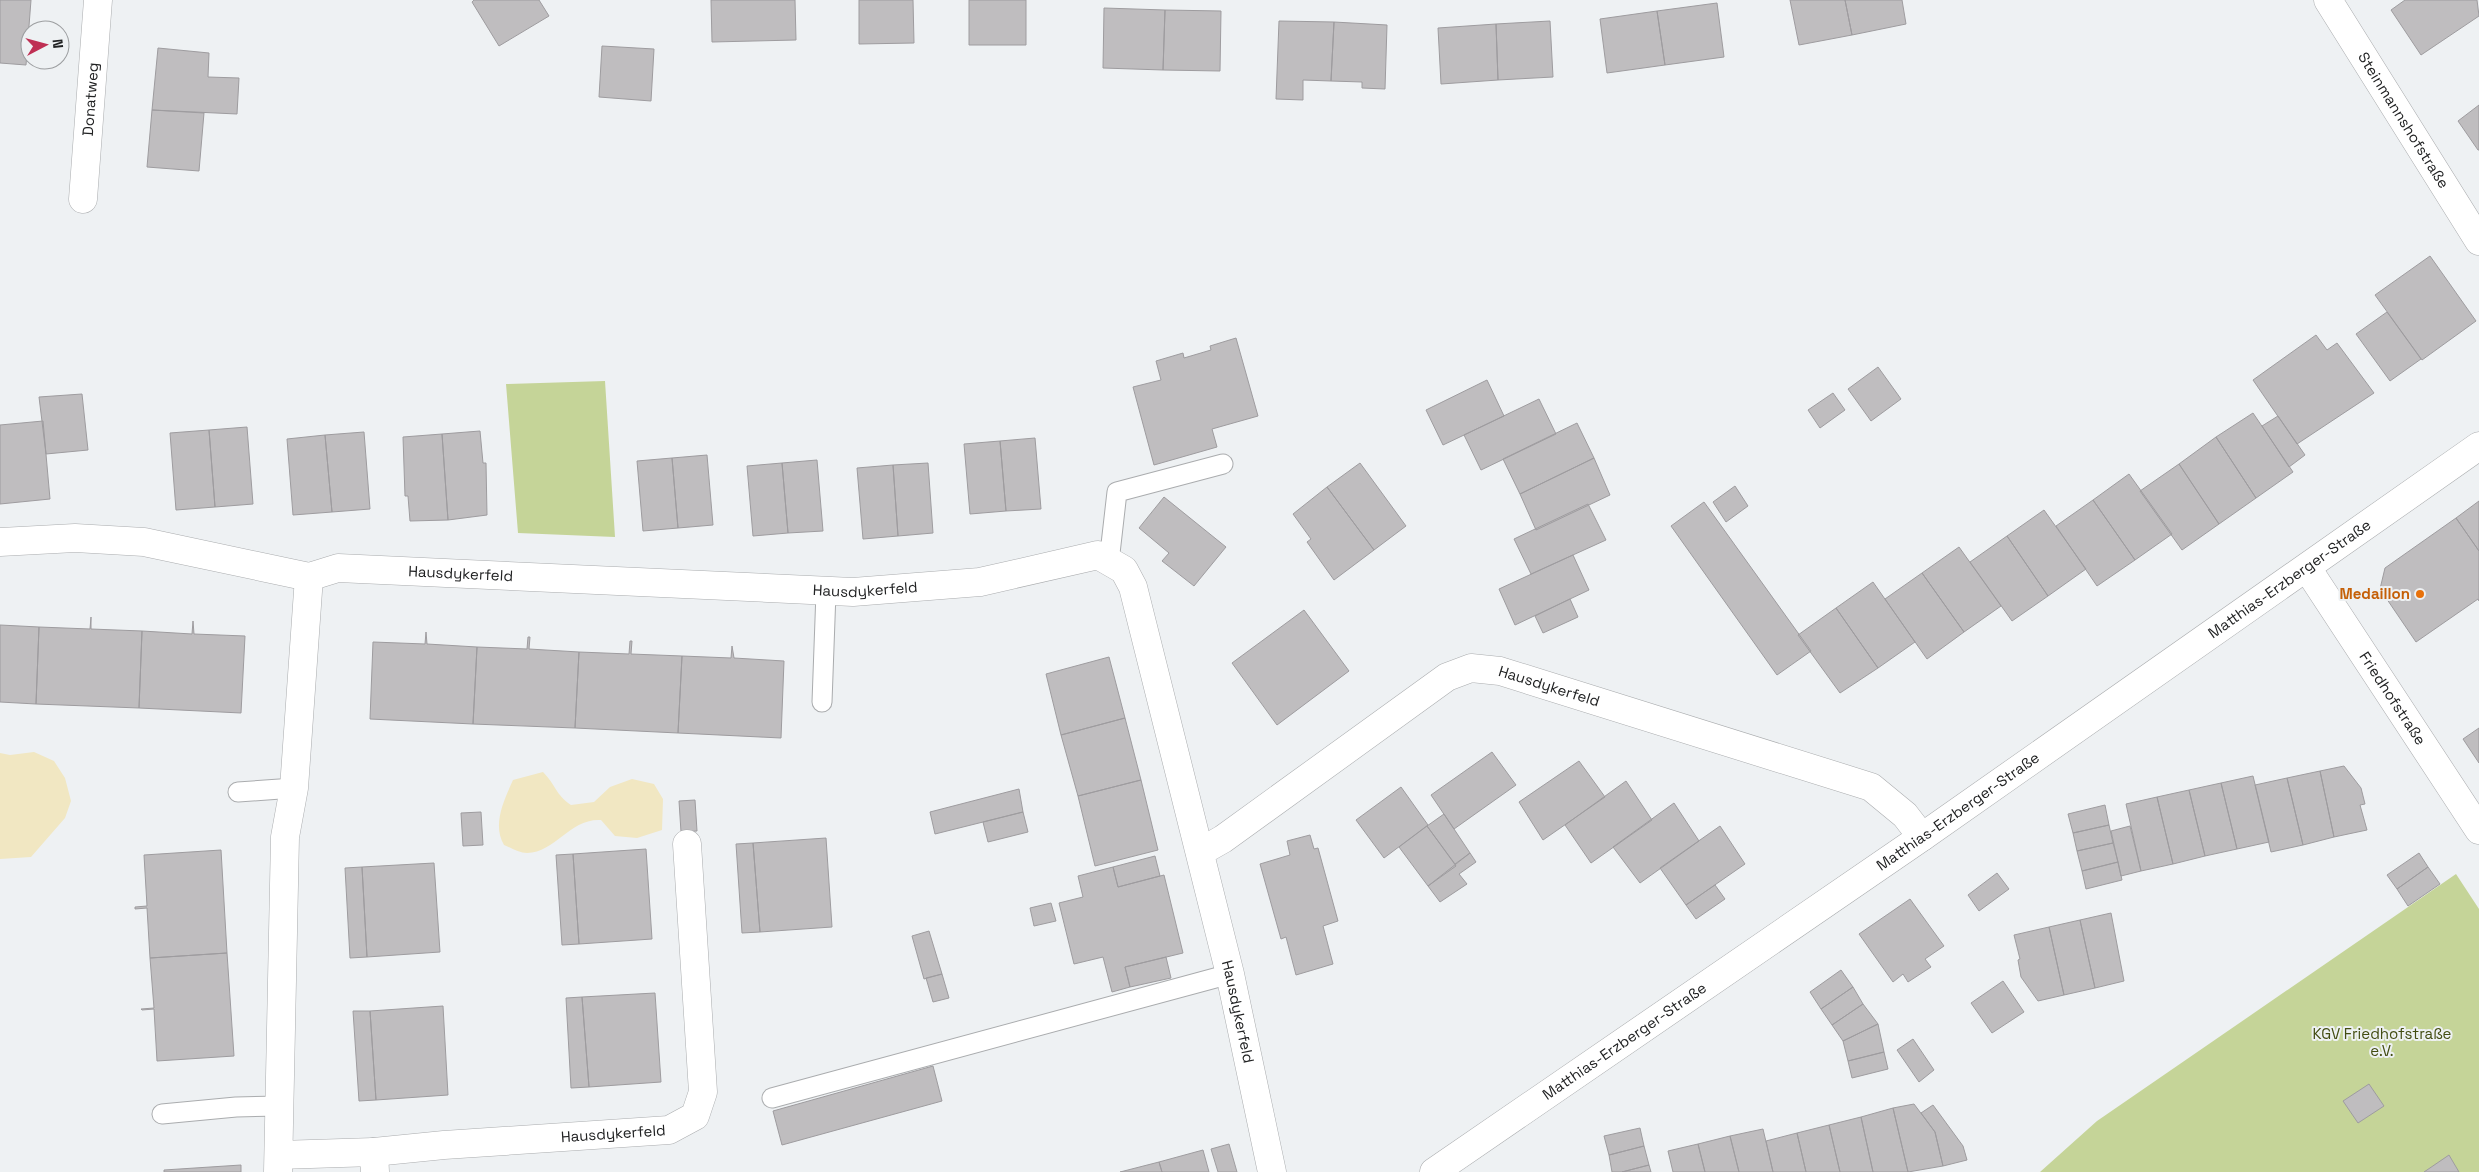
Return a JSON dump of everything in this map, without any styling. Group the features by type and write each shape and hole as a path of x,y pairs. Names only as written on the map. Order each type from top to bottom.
{"street":[{"name":"Donatweg","path":"83,199 98,0"},
{"name":"Steinmannshofstraße","path":"2328,0 2479,241"},
{"name":"Matthias-Erzberger-Straße","path":"1434,1172 1922,837 2479,446"},
{"name":"Hausdykerfeld","path":"0,542 75,538 144,542 309,576 338,568 826,592 853,592 980,582 1098,555 1124,570 1133,586 1230,974 1272,1172"},
{"name":"Friedhofstraße","path":"2307,568 2479,830"},
{"name":"Hausdykerfeld","path":"309,576 294,788 285,837 278,1163 375,1162 444,1145 669,1130 695,1116 703,1092 687,844"},
{"name":"Hausdykerfeld","path":"1200,852 1222,839 1447,677 1471,668 1500,671 1871,787 1905,815 1922,837"}],"lane":[{"path":"1109,562 1117,492 1224,464"},
{"path":"822,702 826,592"},
{"path":"238,792 294,788"},
{"path":"772,1098 1230,974"},
{"path":"162,1114 236,1107 280,1106"}],"green space":[{"path":"605,381 615,537 518,533 506,384"},
{"name":"KGV Friedhofstraße e.V.","path":"2456,874 2479,909 2479,1172 2040,1172 2097,1121"}],"sand":[{"path":"34,752 54,761 65,778 71,801 65,818 31,857 0,859 0,753 10,755"},
{"path":"543,772 562,797 571,805 594,802 610,787 632,779 654,784 663,799 662,830 637,838 615,836 601,820 590,821 580,824 555,842 537,851 524,853 504,845 499,829 499,821 503,804 513,780"}],"building":[{"path":"0,0 31,0 29,20 20,20 20,65 0,63"},
{"path":"474,0 539,0 549,16 499,46 472,2"},
{"path":"711,0 795,0 796,40 712,42"},
{"path":"859,0 913,0 914,43 859,44"},
{"path":"969,0 1026,0 1026,45 969,45"},
{"path":"1790,0 1845,0 1852,35 1799,45"},
{"path":"1845,0 1902,0 1906,24 1852,35"},
{"path":"2405,0 2477,0 2479,16 2421,55 2391,10"},
{"path":"1717,3 1724,57 1665,65 1657,11"},
{"path":"1104,8 1165,10 1163,70 1103,68"},
{"path":"1165,10 1221,11 1220,71 1163,70"},
{"path":"1657,11 1665,65 1607,73 1600,19"},
{"path":"1279,21 1334,22 1331,81 1303,80 1303,100 1276,99"},
{"path":"1550,21 1553,77 1498,80 1496,24"},
{"path":"1334,22 1387,25 1385,89 1362,88 1362,82 1331,81"},
{"path":"1496,24 1498,80 1441,84 1438,28"},
{"path":"602,46 654,49 651,101 599,97"},
{"path":"158,48 209,53 208,77 239,78 237,114 152,110"},
{"path":"2479,105 2479,150 2478,150 2458,121"},
{"path":"152,110 204,113 199,171 147,167"},
{"path":"2430,256 2476,321 2422,360 2375,295"},
{"path":"2387,312 2421,359 2390,381 2356,334"},
{"path":"2316,335 2327,350 2337,343 2374,393 2297,444 2253,380"},
{"path":"1236,338 1258,416 1212,429 1217,447 1154,465 1133,387 1161,380 1156,361 1183,353 1184,358 1211,350 1210,346"},
{"path":"1878,367 1901,399 1871,421 1848,389"},
{"path":"1487,380 1504,416 1443,445 1426,410"},
{"path":"1833,393 1845,410 1820,428 1808,410"},
{"path":"82,394 88,450 46,454 39,397"},
{"path":"1539,399 1556,434 1481,470 1464,435"},
{"path":"2253,413 2293,472 2256,498 2216,437"},
{"path":"2278,416 2305,455 2289,467 2262,426"},
{"path":"43,421 50,499 0,504 0,425"},
{"path":"1577,423 1594,458 1520,494 1503,459"},
{"path":"247,427 253,504 215,507 209,430"},
{"path":"209,430 215,507 176,510 170,433"},
{"path":"480,431 483,463 486,463 487,515 448,520 442,434"},
{"path":"364,432 370,509 332,512 325,435"},
{"path":"442,434 448,520 410,521 408,496 405,496 403,437"},
{"path":"325,435 332,512 293,515 287,439"},
{"path":"2216,437 2256,498 2219,524 2179,464"},
{"path":"1035,438 1041,509 1006,511 1000,441"},
{"path":"1000,441 1006,511 970,514 964,444"},
{"path":"707,455 713,525 678,528 672,458"},
{"path":"672,458 678,528 643,531 637,461"},
{"path":"1594,458 1610,495 1536,530 1520,494"},
{"path":"817,460 823,531 788,533 782,463"},
{"path":"782,463 788,533 753,536 747,466"},
{"path":"928,463 933,533 898,536 893,465"},
{"path":"1360,463 1406,526 1374,550 1327,487"},
{"path":"2179,464 2219,524 2182,550 2140,491"},
{"path":"893,465 898,536 863,539 857,468"},
{"path":"2129,474 2172,534 2135,560 2093,500"},
{"path":"1735,486 1748,506 1726,522 1713,502"},
{"path":"1327,487 1374,550 1334,580 1307,542 1311,539 1293,514"},
{"path":"1164,497 1226,547 1194,586 1162,561 1169,553 1139,528"},
{"path":"2093,500 2135,560 2097,586 2056,526"},
{"path":"2479,501 2479,551 2456,518"},
{"path":"1704,502 1811,651 1777,675 1671,526"},
{"path":"1588,504 1606,540 1531,574 1514,539"},
{"path":"2044,510 2086,569 2048,596 2007,536"},
{"path":"2456,518 2479,551 2479,601 2478,599 2416,642 2380,589 2385,568"},
{"path":"2007,536 2048,596 2012,621 1970,562"},
{"path":"1959,547 2001,606 1964,632 1922,573"},
{"path":"1573,555 1589,590 1515,625 1499,589"},
{"path":"1922,573 1964,632 1927,659 1885,599"},
{"path":"1873,582 1915,642 1878,668 1836,608"},
{"path":"1570,599 1578,617 1543,633 1535,616"},
{"path":"1836,608 1878,668 1840,693 1798,635"},
{"path":"1304,610 1349,671 1277,725 1232,663"},
{"path":"91,617 91,629 142,631 139,708 36,704 39,627 90,629"},
{"path":"193,621 194,634 245,636 241,713 139,708 142,631 192,634"},
{"path":"0,625 39,627 36,704 0,702"},
{"path":"426,632 427,644 477,647 473,724 370,719 373,642 425,644"},
{"path":"528,637 530,637 529,649 579,652 575,728 473,724 477,647 527,649"},
{"path":"630,641 632,641 631,654 682,656 678,733 575,728 579,652 629,654"},
{"path":"732,646 734,658 784,661 781,738 678,733 682,656 731,658"},
{"path":"1109,657 1125,718 1061,735 1046,674"},
{"path":"1125,718 1141,780 1078,796 1061,735"},
{"path":"2479,728 2479,763 2463,739"},
{"path":"1492,752 1516,785 1454,829 1431,795"},
{"path":"1579,761 1605,797 1543,840 1519,802"},
{"path":"2344,766 2361,788 2365,804 2360,805 2367,830 2334,837 2320,771"},
{"path":"2320,771 2334,837 2303,845 2287,778"},
{"path":"2253,776 2269,842 2237,849 2221,783"},
{"path":"2287,778 2303,845 2271,852 2255,785"},
{"path":"1141,780 1158,850 1095,866 1078,796"},
{"path":"1626,781 1652,820 1591,863 1565,825"},
{"path":"2221,783 2237,849 2205,856 2189,790"},
{"path":"1401,787 1428,825 1384,858 1356,820"},
{"path":"1019,789 1023,812 935,834 930,812"},
{"path":"2189,790 2205,856 2173,864 2157,797"},
{"path":"2157,797 2173,864 2141,871 2126,804"},
{"path":"695,800 697,831 681,832 679,801"},
{"path":"1674,803 1699,841 1640,883 1613,847"},
{"path":"2105,805 2109,825 2073,833 2068,814"},
{"path":"481,812 483,845 463,846 461,813"},
{"path":"1023,812 1028,832 988,842 983,822"},
{"path":"1444,814 1470,853 1455,864 1427,826"},
{"path":"2109,825 2113,843 2077,851 2073,833"},
{"path":"1427,826 1456,866 1428,886 1399,847"},
{"path":"1720,826 1745,864 1686,905 1660,868"},
{"path":"2130,826 2141,871 2121,876 2111,831"},
{"path":"1310,835 1314,849 1318,848 1338,921 1323,926 1333,964 1296,975 1286,937 1281,939 1260,864 1290,855 1287,841"},
{"path":"826,838 832,927 760,932 753,843"},
{"path":"753,843 760,932 742,933 736,844"},
{"path":"2113,843 2118,862 2082,871 2077,851"},
{"path":"646,849 652,939 579,944 573,854"},
{"path":"221,850 227,953 150,958 147,908 135,909 135,907 147,906 144,855"},
{"path":"1470,853 1476,862 1459,874 1467,884 1440,902 1428,886"},
{"path":"2419,853 2428,867 2397,889 2387,875"},
{"path":"573,854 579,944 562,945 556,855"},
{"path":"1155,856 1160,876 1118,887 1113,867"},
{"path":"2118,862 2122,880 2086,889 2082,871"},
{"path":"434,863 440,952 367,957 362,867"},
{"path":"362,867 367,957 350,958 345,868"},
{"path":"1113,867 1118,887 1164,875 1183,953 1125,967 1130,987 1112,992 1103,957 1074,964 1059,903 1083,897 1078,876"},
{"path":"2428,867 2440,884 2408,906 2397,889"},
{"path":"1997,873 2009,889 1979,911 1968,895"},
{"path":"1715,885 1725,899 1696,919 1686,905"},
{"path":"1910,899 1944,946 1925,959 1931,967 1908,982 1903,974 1893,982 1859,934"},
{"path":"1051,903 1056,921 1034,926 1030,908"},
{"path":"2111,913 2124,981 2095,988 2080,920"},
{"path":"2080,920 2095,988 2064,995 2049,927"},
{"path":"2049,927 2064,995 2038,1001 2021,977 2018,960 2020,959 2014,935"},
{"path":"929,931 942,974 924,979 912,936"},
{"path":"227,953 234,1056 157,1061 154,1009 141,1009 154,1008 150,958"},
{"path":"1166,957 1171,978 1130,987 1125,967"},
{"path":"1841,970 1853,987 1821,1009 1810,992"},
{"path":"942,974 949,998 933,1002 926,978"},
{"path":"2003,981 2024,1012 1992,1033 1971,1003"},
{"path":"1853,987 1863,1004 1832,1025 1821,1009"},
{"path":"655,993 661,1082 589,1087 582,997"},
{"path":"582,997 589,1087 571,1088 566,998"},
{"path":"1863,1004 1878,1024 1843,1041 1832,1025"},
{"path":"443,1006 448,1095 376,1100 370,1011"},
{"path":"353,1011 370,1011 376,1100 359,1101"},
{"path":"1878,1024 1884,1052 1848,1061 1843,1041"},
{"path":"1913,1039 1934,1070 1919,1082 1897,1050"},
{"path":"1884,1052 1888,1069 1852,1078 1848,1061"},
{"path":"933,1066 942,1101 782,1145 773,1111"},
{"path":"2369,1084 2384,1106 2358,1123 2343,1101"},
{"path":"1914,1104 1935,1132 1943,1166 1908,1172 1893,1108"},
{"path":"1933,1105 1963,1146 1967,1160 1943,1166 1935,1132 1921,1113"},
{"path":"1893,1108 1908,1172 1873,1172 1861,1117"},
{"path":"1861,1117 1873,1172 1840,1172 1829,1125"},
{"path":"1829,1125 1840,1172 1806,1172 1797,1133"},
{"path":"1640,1128 1644,1146 1609,1155 1604,1136"},
{"path":"1763,1129 1773,1172 1739,1172 1730,1136"},
{"path":"1797,1133 1806,1172 1773,1172 1766,1141"},
{"path":"1730,1136 1739,1172 1705,1172 1698,1144"},
{"path":"1229,1144 1237,1172 1218,1172 1211,1149"},
{"path":"1698,1144 1705,1172 1673,1172 1668,1151"},
{"path":"1644,1146 1649,1165 1622,1172 1612,1172 1609,1155"},
{"path":"1203,1150 1209,1172 1162,1172 1159,1162"},
{"path":"2449,1155 2459,1172 2424,1172"},
{"path":"1159,1162 1162,1172 1120,1172"},
{"path":"241,1165 241,1172 164,1172 164,1170"},
{"path":"1649,1165 1651,1172 1622,1172"}],"place":[{"name":"Medaillon","path":"2420,594"}]}
